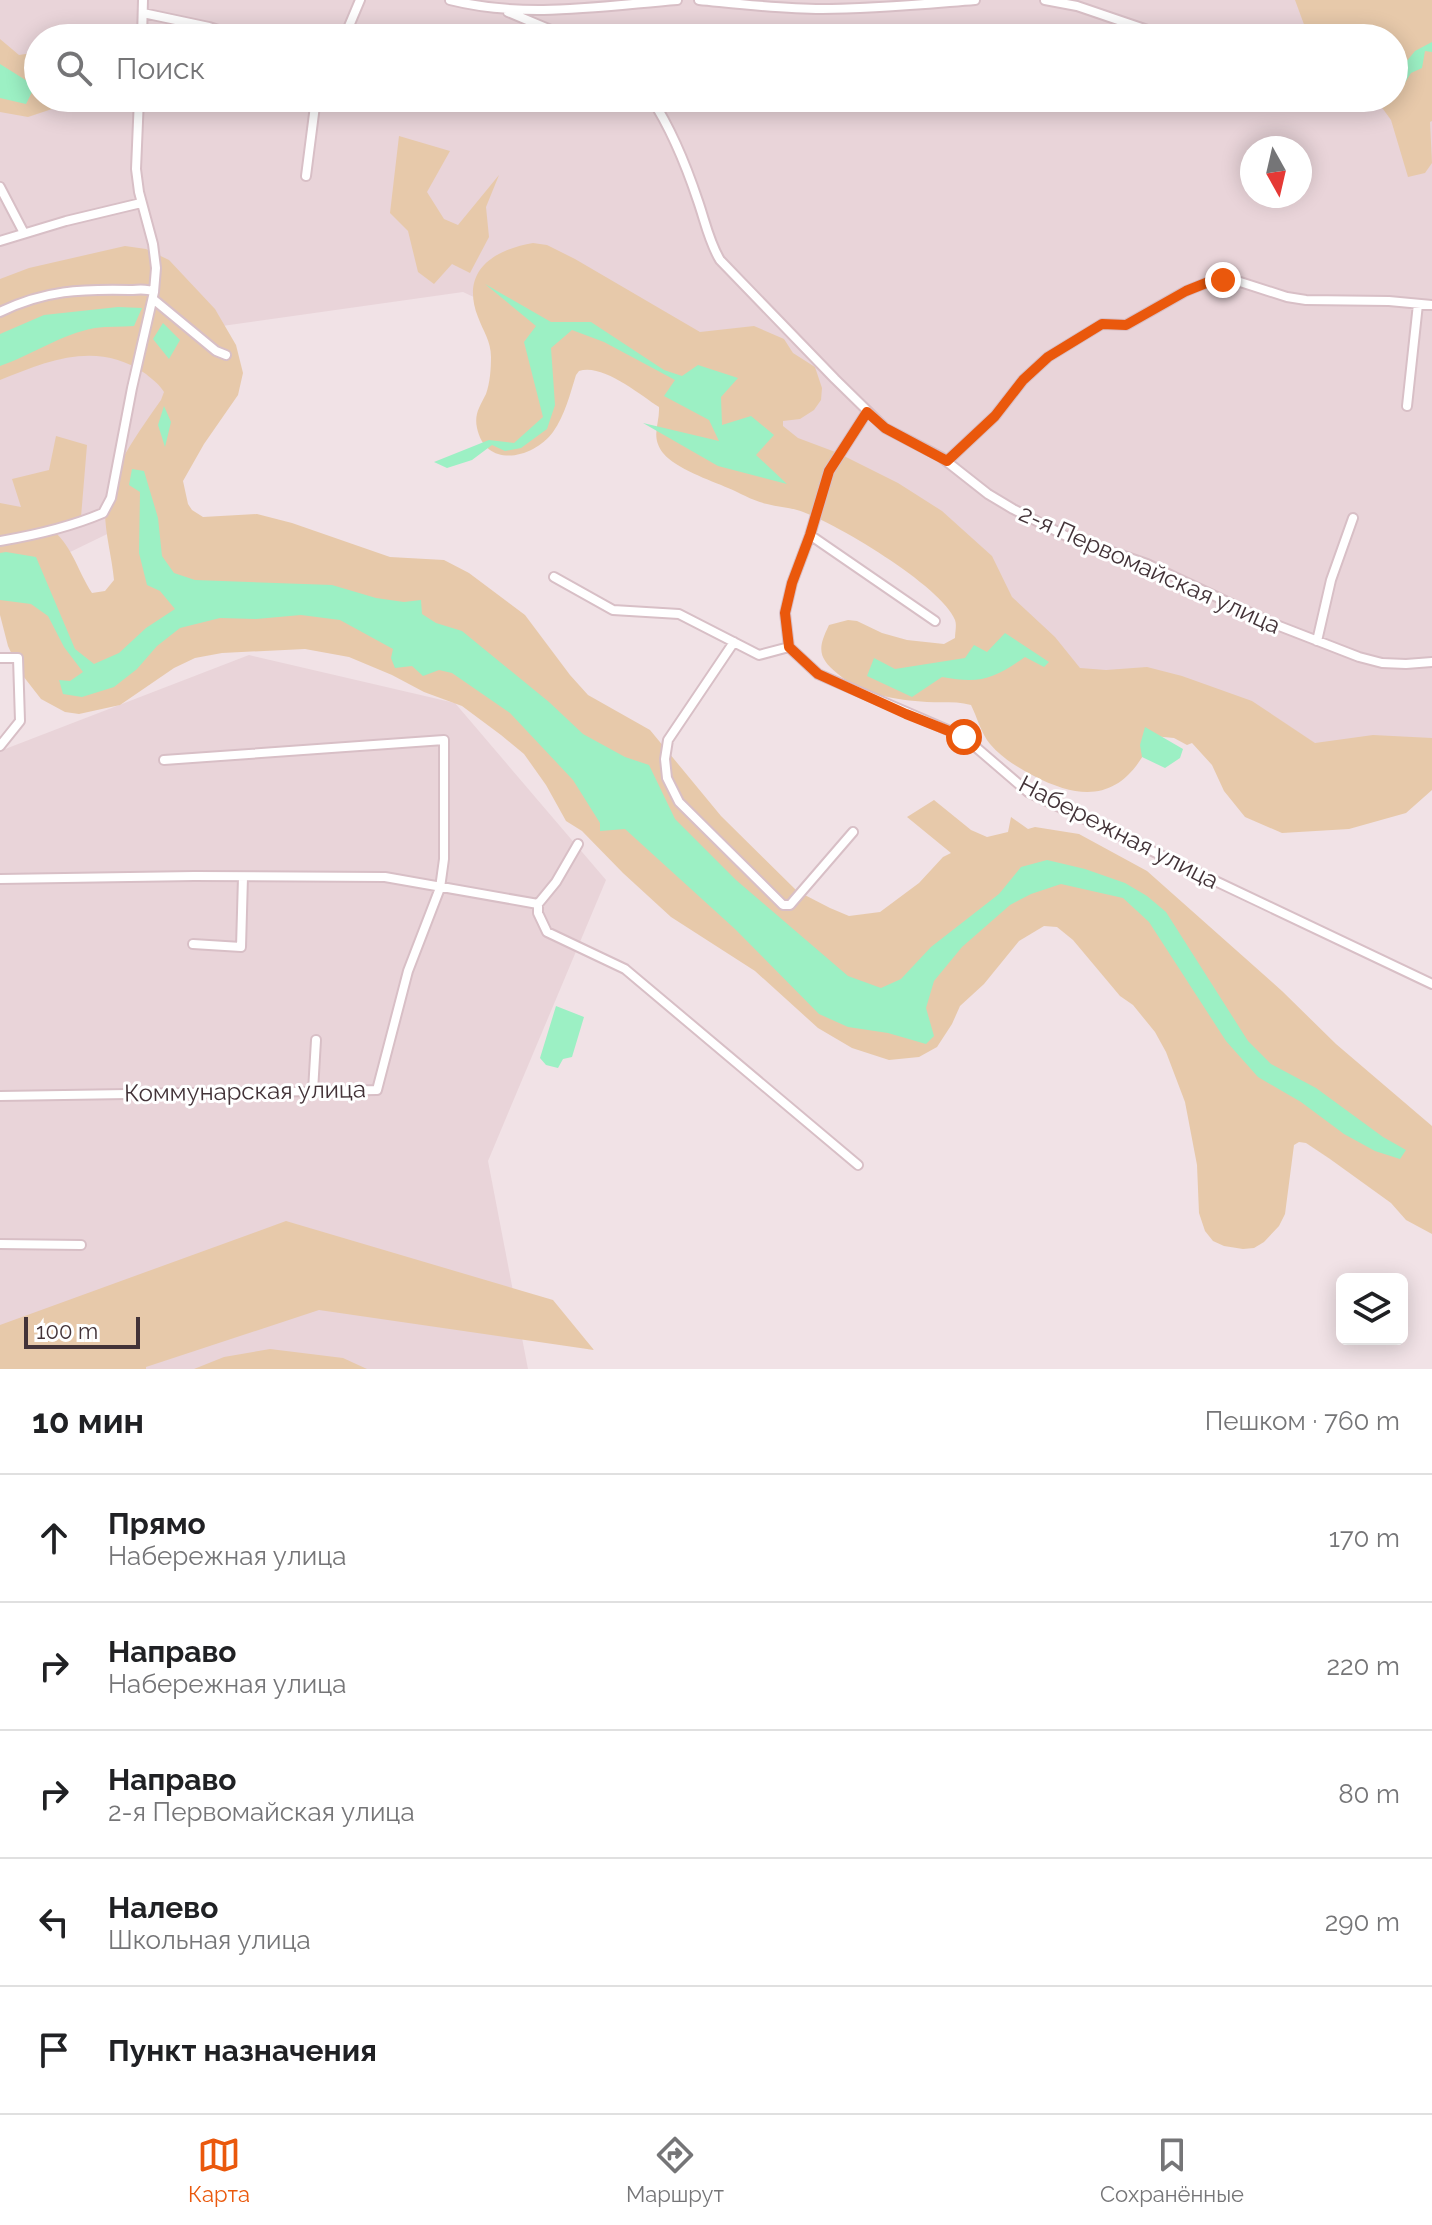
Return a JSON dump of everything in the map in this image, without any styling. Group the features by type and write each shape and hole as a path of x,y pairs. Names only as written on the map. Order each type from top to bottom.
{"street":[{"path":"143,0 143,24"},
{"path":"350,24 360,0"},
{"path":"450,0 502,10 576,10 606,3 677,0"},
{"path":"699,0 785,8 975,0"},
{"path":"1045,0 1077,6 1130,24"},
{"path":"502,10 536,24"},
{"path":"143,13 195,24"},
{"path":"0,541 61,528 103,513 111,498 154,295 156,268 136,169 138,112"},
{"path":"306,176 314,112"},
{"name":"2-я Первомайская улица","path":"659,112 674,139 711,246 720,260 885,428 947,461 988,494 1066,536 1147,564 1274,624 1359,657 1382,663 1432,662"},
{"path":"0,187 24,233"},
{"path":"0,241 141,203"},
{"path":"947,461 995,416 1023,380 1048,357 1102,324 1126,325 1186,291 1211,281 1234,280 1306,300 1432,305"},
{"path":"0,312 46,294 146,289 216,351 226,355"},
{"path":"1407,406 1418,304"},
{"path":"554,577 613,610 679,614 759,655 789,647 785,613 829,471 867,412"},
{"path":"1317,641 1331,580 1353,518"},
{"path":"810,535 935,621"},
{"path":"734,642 668,740 665,759 667,778 679,802 783,905 790,905 853,832"},
{"name":"Набережная улица","path":"789,647 818,674 964,737 1028,792 1432,984"},
{"path":"0,658 18,658 20,721 0,746"},
{"name":"Коммунарская улица","path":"0,1096 377,1090 408,971 440,888 444,859 444,740 164,760"},
{"path":"578,844 556,882 538,904 538,913 547,932 625,969 858,1165"},
{"path":"193,944 241,947 243,877"},
{"path":"0,879 385,877 538,904"},
{"path":"313,1091 316,1040"},
{"path":"0,1244 81,1245"}],"shaded area":[{"path":"0,0 1384,0 1432,20 1432,752 1281,790 1176,695 1050,707 991,621 729,416 463,292 215,327 165,506 0,586"},
{"path":"1295,0 1432,0 1432,163 1425,173 1408,177 1391,120 1385,112 1408,112 1408,24 1304,24"},
{"path":"0,39 19,55 24,54 24,112 43,112 28,117 0,112"},
{"path":"1432,42 1432,52 1425,51 1422,68 1408,78 1408,60 1415,51"},
{"path":"0,64 24,79 24,104 0,98"},
{"path":"399,136 450,151 427,192 444,219 458,225 499,175 486,207 489,237 470,273 452,264 434,284 418,272 408,231 390,213"},
{"path":"533,243 547,245 575,259 700,332 754,326 784,339 793,353 815,367 822,388 821,400 814,410 800,419 783,421 783,426 798,438 838,453 898,483 942,511 992,556 1012,597 1055,637 1080,668 1147,667 1182,676 1252,701 1315,743 1373,735 1432,738 1432,790 1406,813 1349,829 1282,833 1245,817 1224,791 1212,765 1192,743 1187,745 1174,738 1153,736 1143,756 1119,783 1089,792 1073,790 1034,776 1000,754 987,740 971,705 892,698 869,692 847,681 823,657 821,646 829,625 857,621 907,640 944,644 955,638 956,629 955,620 946,606 909,573 835,527 797,510 757,501 676,464 663,453 657,441 659,407 631,388 598,371 579,371 561,419 545,441 511,456 490,450 482,441 476,418 486,394 491,351 478,317 473,287 477,275 493,257"},
{"path":"125,246 146,249 169,260 215,309 236,345 243,373 238,395 183,481 192,510 203,517 257,514 390,557 444,560 469,573 525,615 588,695 650,730 721,816 797,891 849,916 880,912 919,883 943,857 951,853 907,817 934,800 971,830 987,837 1008,832 1011,817 1028,829 1035,827 1079,834 1147,871 1282,991 1336,1044 1432,1126 1432,1234 1406,1220 1391,1203 1330,1159 1306,1143 1299,1142 1294,1145 1285,1214 1279,1226 1254,1248 1224,1246 1213,1241 1205,1231 1199,1213 1197,1165 1185,1102 1166,1052 1155,1032 1133,1005 1120,996 1073,940 1057,927 1044,926 1019,941 984,984 960,1006 937,1047 919,1057 889,1060 852,1048 818,1028 755,971 671,917 582,831 566,821 524,754 462,706 424,692 392,675 349,657 305,649 222,653 195,658 174,668 120,705 79,714 65,712 41,699 20,672 8,646 0,615 0,503 21,507 12,479 49,470 56,436 87,445 81,517 49,527 69,549 92,593 105,591 114,580 105,520 106,498 117,469 164,392 146,374 128,364 92,356 55,360 0,380 0,279 29,268"},
{"path":"485,284 551,322 591,322 664,370 682,376 698,365 738,378 721,397 722,425 751,416 774,435 756,455 787,484 718,466 643,423 719,441 709,420 664,396 675,380 604,342 572,330 551,348 555,405 547,429 521,448 505,451 492,445 472,460 447,468 434,462 489,440 514,443 543,417 524,342 536,326"},
{"path":"118,307 142,308 134,326 82,331 0,366 0,334 44,315"},
{"path":"163,323 180,340 169,359 153,339"},
{"path":"164,406 171,422 165,447 158,425"},
{"path":"132,469 144,471 158,518 162,556 174,573 195,580 332,585 376,598 404,602 421,600 422,614 436,623 462,631 583,734 625,757 649,765 675,819 736,880 848,976 881,988 901,979 931,947 999,894 1021,867 1047,860 1085,869 1125,883 1166,912 1248,1041 1271,1064 1316,1088 1406,1150 1400,1159 1375,1151 1258,1077 1226,1041 1149,922 1123,898 1061,884 1010,905 962,947 934,981 926,1008 934,1036 926,1044 888,1033 848,1027 819,1014 735,929 625,829 600,831 600,823 573,780 510,713 452,673 439,670 423,676 412,666 395,668 391,658 393,649 340,620 301,615 220,618 180,628 114,687 82,697 63,694 59,680 70,681 83,672 64,647 48,616 31,604 0,600 0,553 36,557 75,649 94,664 119,653 146,628 175,609 160,591 147,585 139,553 140,492 129,485"},
{"path":"1005,633 1049,662 1044,667 1025,657 986,678 967,680 942,677 912,697 867,676 874,658 895,669 965,658 974,645 987,652"},
{"path":"249,655 455,703 606,880 488,1161 528,1369 0,1369 0,751"},
{"path":"1145,727 1183,749 1180,758 1165,768 1142,757 1140,745"},
{"path":"556,1006 584,1017 572,1057 563,1059 558,1068 546,1065 540,1058"},
{"path":"286,1221 553,1300 594,1350 319,1310 146,1369 0,1369 0,1325"},
{"path":"270,1349 343,1358 367,1369 194,1369 224,1357"}],"route":[{"path":"964,737 818,674 789,647 785,613 829,471 867,412 885,428 947,461 995,416 1023,380 1048,357 1102,324 1126,325 1186,291 1211,281 1223,280"}]}
